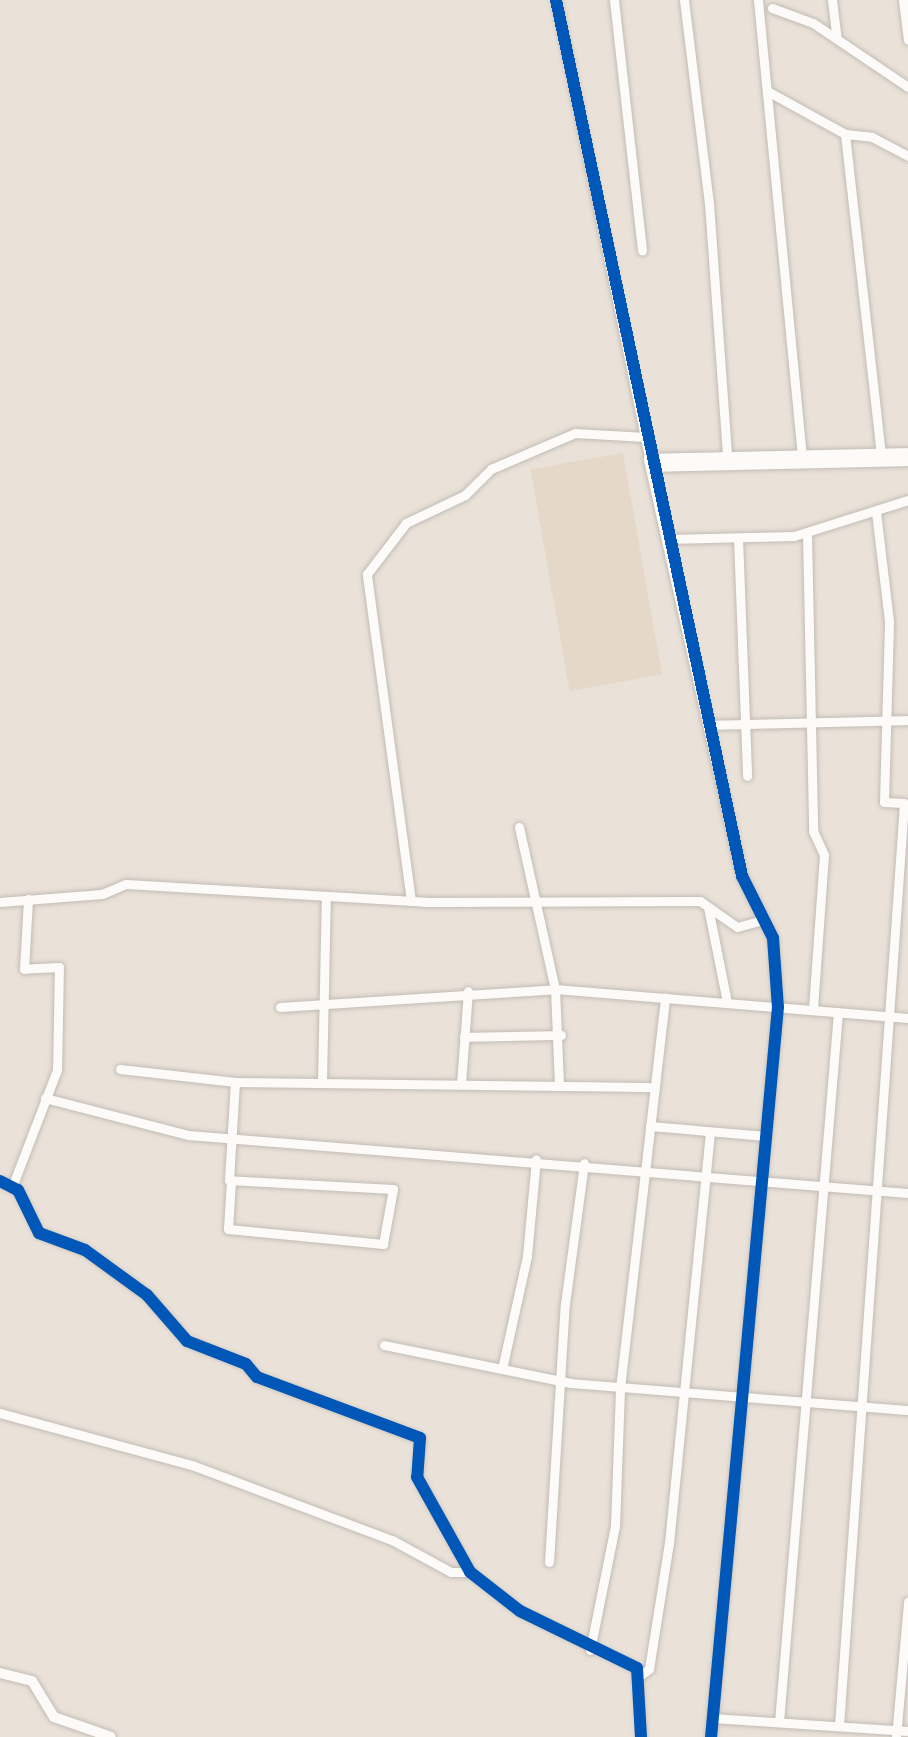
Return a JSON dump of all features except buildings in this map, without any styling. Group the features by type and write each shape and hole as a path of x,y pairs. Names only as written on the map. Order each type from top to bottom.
{"street":[{"path":"556,0 650,463 742,876 773,938 778,1006 746,1399 711,1737"},
{"path":"614,0 642,250"},
{"path":"684,0 709,203 727,457"},
{"path":"758,0 802,455"},
{"path":"832,0 838,38"},
{"path":"903,0 908,40"},
{"path":"772,8 838,38 908,87"},
{"path":"769,92 844,134 872,137 908,156"},
{"path":"844,134 881,453"},
{"path":"411,902 368,574 406,523 465,495 491,470 575,433 645,437"},
{"path":"650,463 908,452"},
{"path":"650,463 908,461"},
{"path":"667,539 807,534 908,500"},
{"path":"839,1726 882,1191 888,1016 906,804 884,802 889,620 876,512"},
{"path":"807,534 814,831 824,855 812,1010"},
{"path":"738,538 747,776"},
{"path":"708,725 908,720"},
{"path":"519,827 532,905 555,989 561,1036 559,1085"},
{"path":"0,902 102,894 126,884 411,902 708,907 737,927 764,920"},
{"path":"322,1082 326,898"},
{"path":"12,1187 57,1070 59,968 24,969 28,900"},
{"path":"708,907 727,1002"},
{"path":"280,1007 325,1007 468,991 555,989 908,1018"},
{"path":"461,1084 468,991"},
{"path":"590,1650 615,1526 620,1388 666,998"},
{"path":"778,1722 802,1402 838,1012"},
{"path":"464,1037 561,1036"},
{"path":"120,1069 235,1082 654,1087"},
{"path":"231,1180 394,1189 383,1244 228,1228 235,1082"},
{"path":"46,1098 188,1135 536,1159 908,1193"},
{"path":"650,1126 766,1136"},
{"path":"641,1737 641,1676 656,1634 710,1132"},
{"path":"502,1370 527,1256 536,1159"},
{"path":"549,1562 559,1381 584,1163"},
{"path":"0,1180 12,1187 38,1233 85,1250 147,1295 187,1341 246,1364 257,1377 420,1438 417,1477 470,1572 590,1650 641,1676"},
{"path":"384,1345 559,1381 908,1410"},
{"path":"0,1413 192,1466 392,1540 451,1572 470,1572"},
{"path":"714,1718 900,1732 908,1604"},
{"path":"0,1672 32,1680 54,1717 111,1737"}],"shaded area":[{"path":"623,453 662,675 569,691 530,469"}],"cycle path":[{"path":"556,0 742,876 773,938 778,1007 711,1737"},
{"path":"0,1181 18,1190 39,1233 85,1250 147,1295 187,1341 246,1364 257,1377 420,1438 417,1477 470,1572 520,1611 637,1668 641,1737"}]}
